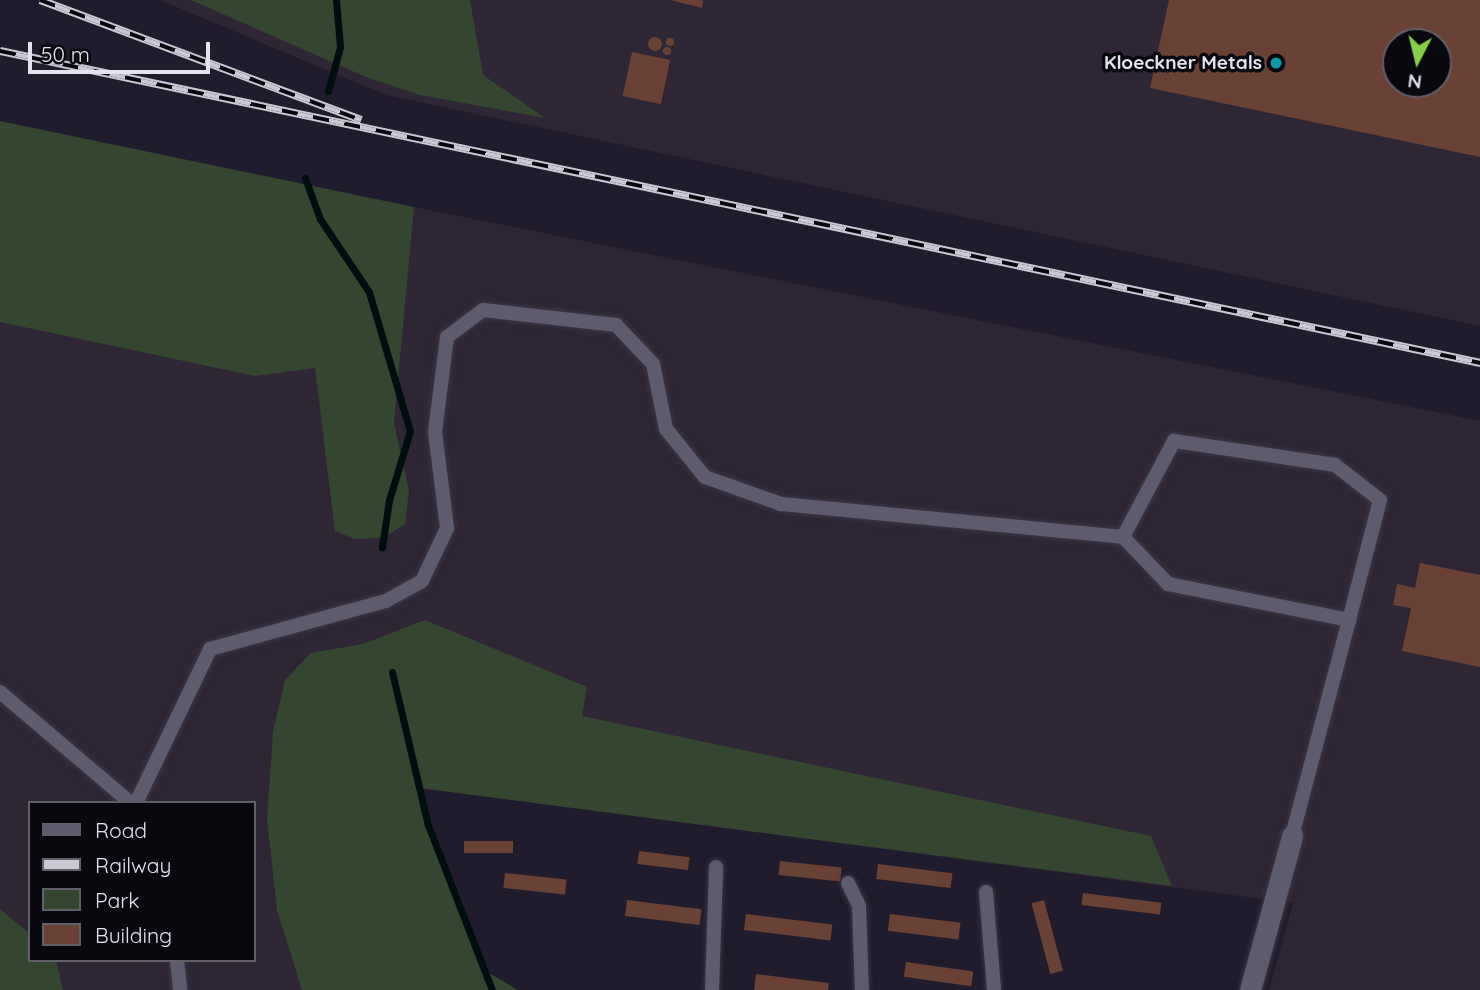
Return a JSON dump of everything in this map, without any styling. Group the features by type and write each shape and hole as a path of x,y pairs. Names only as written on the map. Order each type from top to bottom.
{"street":[{"path":"1250,990 1292,836"}],"lane":[{"path":"134,801 210,649 386,601 422,581 447,528 435,432 447,337 483,310 616,325 653,364 666,429 705,477 781,505 1123,537 1168,584 1349,620"},
{"path":"1123,537 1174,441 1335,465 1380,500 1292,836"},
{"path":"0,692 131,801"},
{"path":"712,990 716,867"},
{"path":"848,883 859,906 862,990"},
{"path":"986,891 994,990"},
{"path":"177,962 180,990"}],"shaded area":[{"path":"160,0 1480,0 1480,326 386,95"},
{"path":"414,207 1480,421 1480,990 1269,990 1293,903 420,788 462,919 488,986 496,990 0,990 0,215 351,217"}],"green space":[{"path":"191,0 470,0 483,75 545,118 420,95 366,77"},
{"path":"0,121 414,207 394,423 409,490 405,524 383,538 355,539 335,531 315,368 255,376 0,322"},
{"path":"425,620 587,687 582,716 1151,836 1172,886 419,788 428,825 482,969 518,990 302,990 277,910 267,819 273,732 285,680 311,653 363,644"},
{"path":"0,909 28,932 28,962 56,962 63,990 0,990"}],"building":[{"path":"670,0 703,0 702,8"},
{"name":"Kloeckner Metals","path":"1169,0 1480,0 1480,157 1150,88"},
{"path":"652,37 658,37 662,44 658,51 652,51 648,47 648,41"},
{"path":"670,38 674,42 670,46 666,42"},
{"path":"667,47 671,51 667,55 663,51"},
{"path":"632,52 670,60 661,104 623,96"},
{"path":"1420,563 1480,575 1480,667 1402,651 1411,608 1393,605 1397,584 1415,588"},
{"path":"464,841 513,841 513,853 464,853"},
{"path":"639,851 690,857 688,870 637,864"},
{"path":"780,861 842,867 840,881 779,875"},
{"path":"878,864 952,873 951,888 876,879"},
{"path":"505,873 567,879 565,894 503,888"},
{"path":"1083,893 1161,903 1160,915 1082,905"},
{"path":"627,900 701,909 699,925 625,916"},
{"path":"1044,900 1063,971 1050,974 1031,903"},
{"path":"746,914 832,925 830,940 744,930"},
{"path":"890,914 960,923 958,940 888,931"},
{"path":"906,962 973,971 971,986 904,977"},
{"path":"756,974 829,983 828,990 754,990"}],"waterway":[{"path":"328,91 340,47 336,0"},
{"path":"305,178 320,219 369,292 410,431 389,500 382,547"},
{"path":"392,672 428,825 492,990"}],"railway":[{"path":"40,0 361,120"},
{"path":"0,51 1480,363"}],"place":[{"name":"Kloeckner Metals","path":"1276,63"}]}
